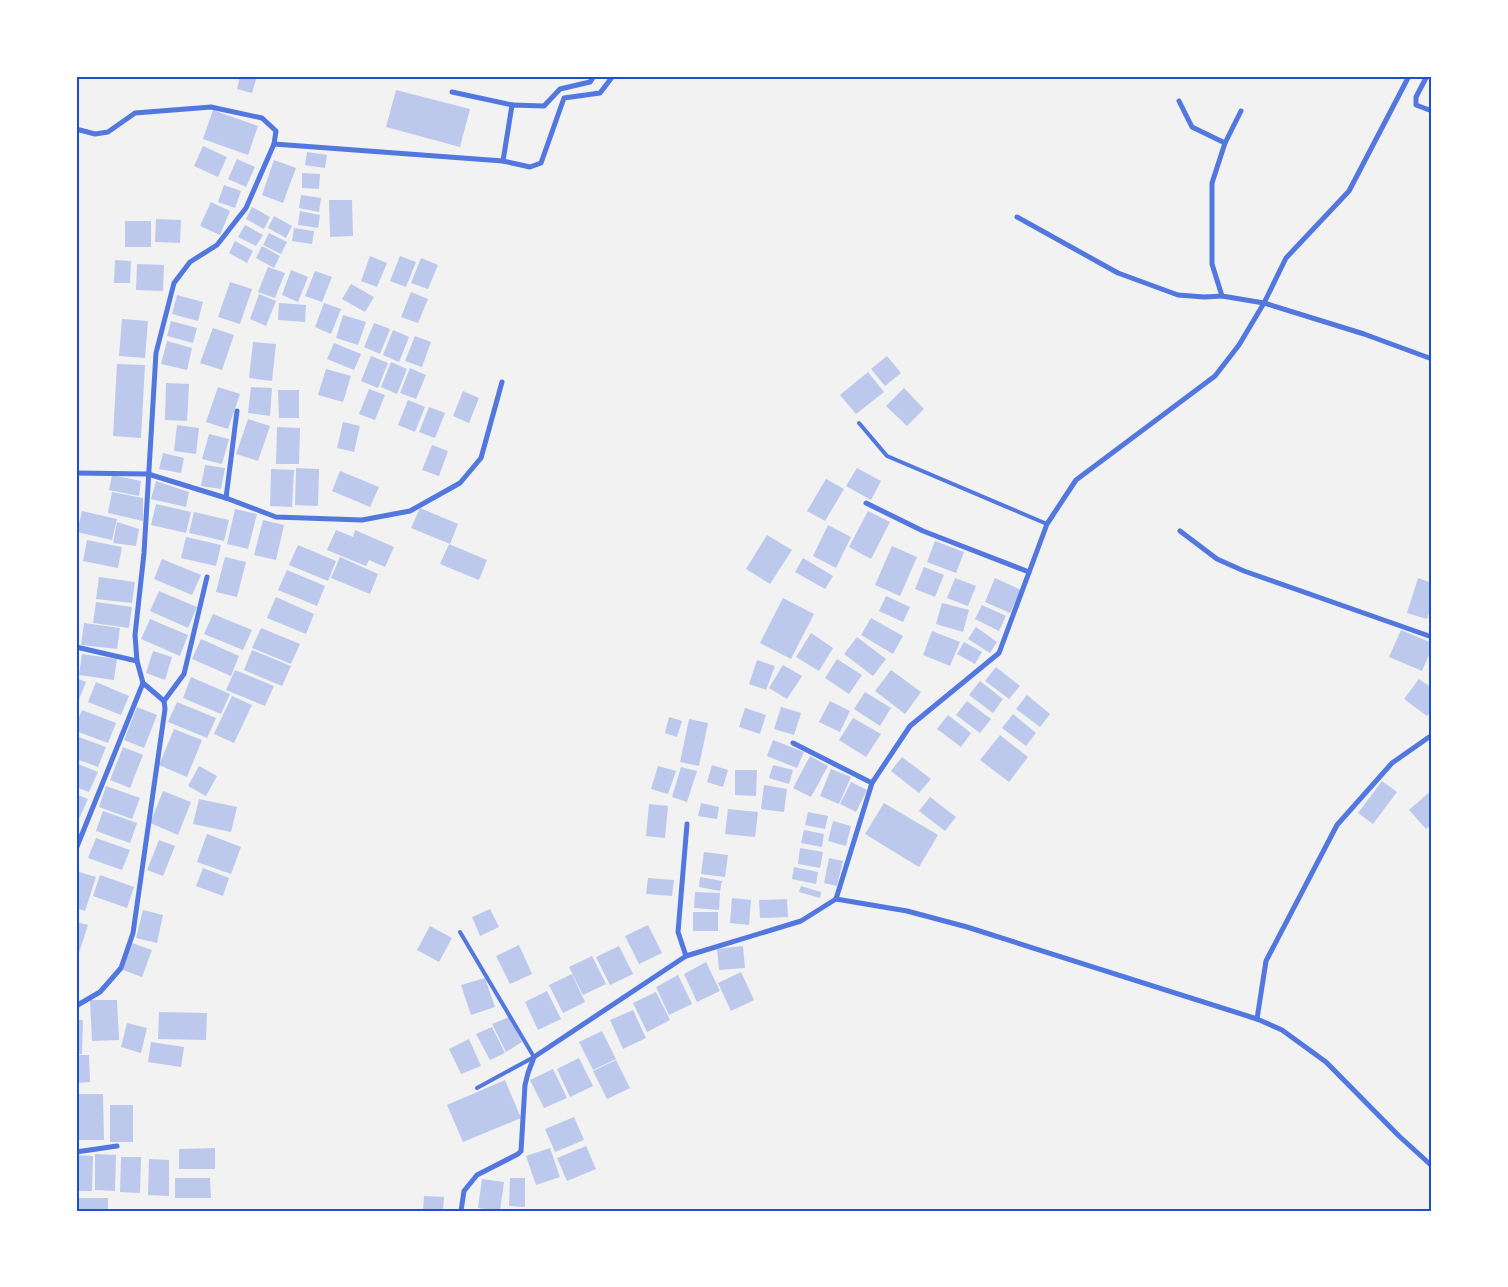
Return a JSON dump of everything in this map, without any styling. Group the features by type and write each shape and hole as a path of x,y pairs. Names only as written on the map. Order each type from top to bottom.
{"street":[{"path":"452,92 512,105 544,106 560,89 590,82 594,76"},
{"path":"274,144 503,161 530,167 540,163 564,98 600,93 613,76"},
{"path":"461,1211 464,1191 478,1174 521,1151 525,1085 534,1058 686,956 801,921 836,899 872,783 910,726 998,653 1047,524 1076,480 1215,376 1239,345 1264,303 1286,258 1349,191 1409,76"},
{"path":"1427,76 1416,97 1416,106 1432,111"},
{"path":"1179,101 1192,127 1225,143"},
{"path":"503,161 512,105"},
{"path":"76,129 95,134 108,132 135,113 211,107 262,118 276,131 274,144 246,208 217,245 190,262 174,284 156,353 144,553 135,635 137,661 143,684 164,701 166,709 133,933 120,968 100,992 76,1006"},
{"path":"1222,296 1212,264 1212,183 1225,143 1241,111"},
{"path":"1017,217 1118,273 1178,295 1222,296 1264,303 1364,334 1432,359"},
{"path":"76,474 148,474 226,498 276,517 362,520 410,512 460,483 481,458 502,382"},
{"path":"226,498 237,411"},
{"path":"866,503 923,531 1029,572"},
{"path":"1180,531 1217,559 1244,571 1432,637"},
{"path":"164,701 184,674 207,577"},
{"path":"76,646 137,661"},
{"path":"76,849 143,684"},
{"path":"1257,1020 1266,961 1337,825 1392,763 1432,735"},
{"path":"793,743 872,783"},
{"path":"686,956 678,932 687,824"},
{"path":"836,899 906,912 966,928 1257,1020 1282,1030 1326,1062 1399,1136 1432,1166"},
{"path":"76,1152 118,1146"}],"lane":[{"path":"859,423 887,456 1047,524"},
{"path":"460,932 534,1058 476,1088"}],"building":[{"path":"240,76 257,76 252,93 237,89"},
{"path":"396,90 470,109 460,147 386,127"},
{"path":"213,110 258,126 248,155 203,139"},
{"path":"203,146 227,157 218,177 194,166"},
{"path":"307,152 327,155 325,168 305,165"},
{"path":"237,159 255,167 246,187 228,179"},
{"path":"274,160 296,168 283,203 262,195"},
{"path":"302,173 320,174 319,189 302,188"},
{"path":"224,185 241,191 235,208 218,202"},
{"path":"301,195 321,198 319,212 299,208"},
{"path":"329,200 352,200 353,236 330,237"},
{"path":"211,202 230,211 220,235 200,226"},
{"path":"252,207 270,217 264,229 246,219"},
{"path":"300,211 320,215 318,228 298,225"},
{"path":"274,216 292,226 286,238 268,228"},
{"path":"156,219 181,220 180,243 155,242"},
{"path":"125,221 151,221 151,247 125,247"},
{"path":"245,225 263,235 256,246 238,237"},
{"path":"294,228 314,231 312,244 292,241"},
{"path":"269,233 287,242 281,254 263,245"},
{"path":"235,241 253,251 247,263 229,253"},
{"path":"262,246 280,256 274,268 256,258"},
{"path":"370,256 387,263 377,287 361,281"},
{"path":"400,256 416,262 406,287 390,281"},
{"path":"421,258 438,265 428,289 411,283"},
{"path":"115,260 131,261 130,283 114,283"},
{"path":"137,264 164,265 163,291 136,290"},
{"path":"268,267 285,273 275,298 258,292"},
{"path":"291,270 308,277 298,302 282,295"},
{"path":"315,271 332,277 322,302 305,296"},
{"path":"230,282 252,289 240,324 218,317"},
{"path":"351,284 374,297 365,312 342,299"},
{"path":"411,292 428,299 418,323 401,317"},
{"path":"259,294 276,301 266,326 250,319"},
{"path":"177,295 203,302 198,321 172,314"},
{"path":"279,303 306,305 305,322 278,320"},
{"path":"324,303 341,309 331,334 315,327"},
{"path":"343,315 366,322 358,345 336,338"},
{"path":"122,319 148,321 145,358 119,356"},
{"path":"171,321 197,328 193,343 167,336"},
{"path":"374,323 390,329 380,354 364,347"},
{"path":"213,328 234,335 222,370 200,363"},
{"path":"393,330 409,337 399,362 383,355"},
{"path":"415,336 431,342 422,367 405,361"},
{"path":"167,341 192,348 187,370 161,364"},
{"path":"253,342 276,344 272,381 249,378"},
{"path":"334,343 361,354 354,370 327,359"},
{"path":"371,356 388,363 378,388 361,381"},
{"path":"887,356 901,373 885,386 871,369"},
{"path":"391,362 407,369 397,394 381,387"},
{"path":"117,364 145,365 141,438 113,436"},
{"path":"410,368 426,375 416,399 400,393"},
{"path":"326,369 351,376 343,402 318,395"},
{"path":"868,372 884,392 856,414 840,395"},
{"path":"166,383 189,384 187,421 165,420"},
{"path":"218,387 240,394 228,429 206,422"},
{"path":"251,387 272,388 270,416 248,413"},
{"path":"904,388 924,409 907,426 886,406"},
{"path":"369,389 385,395 375,420 359,414"},
{"path":"278,390 299,390 299,418 279,418"},
{"path":"463,391 479,398 469,423 453,416"},
{"path":"408,400 425,407 415,432 398,425"},
{"path":"429,407 445,413 435,438 419,432"},
{"path":"248,419 270,426 258,461 236,454"},
{"path":"343,422 360,426 354,452 337,448"},
{"path":"177,425 199,428 196,454 174,451"},
{"path":"277,427 300,428 299,464 276,464"},
{"path":"209,434 229,439 222,464 202,459"},
{"path":"432,445 448,451 439,476 422,470"},
{"path":"163,453 184,458 181,473 159,469"},
{"path":"205,465 225,468 221,489 201,486"},
{"path":"296,468 319,469 318,506 295,505"},
{"path":"857,468 881,481 871,500 846,486"},
{"path":"271,469 294,470 292,507 270,506"},
{"path":"340,471 379,487 370,507 332,491"},
{"path":"112,475 141,481 139,496 109,490"},
{"path":"826,479 844,489 825,521 807,511"},
{"path":"156,481 189,492 186,507 151,499"},
{"path":"112,492 143,498 143,521 108,513"},
{"path":"156,504 191,512 186,533 151,525"},
{"path":"420,508 458,524 450,544 411,528"},
{"path":"235,509 257,514 248,549 227,544"},
{"path":"82,511 117,519 112,540 77,532"},
{"path":"868,511 890,522 871,559 849,547"},
{"path":"194,512 229,520 224,541 189,533"},
{"path":"263,520 284,525 276,560 254,555"},
{"path":"117,522 139,529 136,546 113,543"},
{"path":"828,525 851,537 836,568 813,556"},
{"path":"336,530 353,537 355,530 394,547 385,567 369,560 366,566 327,550"},
{"path":"767,535 792,550 770,584 746,569"},
{"path":"186,537 221,545 216,566 181,558"},
{"path":"87,540 122,547 118,568 83,561"},
{"path":"935,541 964,552 956,573 927,562"},
{"path":"449,544 487,560 479,580 440,564"},
{"path":"298,545 336,561 328,581 289,565"},
{"path":"892,546 917,557 900,596 875,585"},
{"path":"225,557 246,562 237,597 216,592"},
{"path":"340,557 378,574 370,594 331,578"},
{"path":"803,558 833,576 825,589 795,572"},
{"path":"162,559 201,575 192,595 154,579"},
{"path":"924,567 944,575 935,597 915,589"},
{"path":"287,570 325,586 317,606 278,590"},
{"path":"99,577 135,582 132,603 96,599"},
{"path":"955,578 976,586 968,606 947,598"},
{"path":"995,578 1021,590 1010,613 985,602"},
{"path":"1418,578 1432,583 1432,604 1427,619 1407,613"},
{"path":"159,591 197,607 188,628 150,611"},
{"path":"886,596 910,607 903,622 879,611"},
{"path":"276,597 314,614 306,634 267,618"},
{"path":"783,598 814,614 791,659 760,643"},
{"path":"96,602 132,607 129,628 93,623"},
{"path":"942,603 969,610 963,632 936,624"},
{"path":"982,605 1006,616 999,631 975,619"},
{"path":"213,614 252,630 243,650 204,634"},
{"path":"871,618 903,636 893,654 861,635"},
{"path":"150,619 188,635 180,656 141,639"},
{"path":"84,623 120,628 117,649 81,645"},
{"path":"976,627 997,642 990,653 968,639"},
{"path":"261,628 300,644 291,664 252,648"},
{"path":"1401,630 1432,643 1432,648 1422,671 1389,657"},
{"path":"932,631 960,642 950,666 923,655"},
{"path":"811,633 833,648 819,671 796,657"},
{"path":"857,637 886,659 873,676 844,654"},
{"path":"201,639 239,656 231,676 192,659"},
{"path":"964,642 982,652 975,664 957,654"},
{"path":"252,650 291,666 282,686 244,670"},
{"path":"153,651 172,657 165,680 146,673"},
{"path":"82,654 117,659 114,680 79,675"},
{"path":"837,659 862,675 849,694 825,678"},
{"path":"757,660 775,666 766,690 749,684"},
{"path":"783,665 802,676 787,699 769,688"},
{"path":"996,667 1020,686 1009,699 985,681"},
{"path":"235,670 274,686 265,706 226,690"},
{"path":"891,670 921,692 905,714 875,691"},
{"path":"191,677 230,694 221,714 183,698"},
{"path":"76,678 86,682 78,702 76,701"},
{"path":"1419,679 1432,688 1432,710 1427,716 1404,699"},
{"path":"980,681 1003,699 993,713 969,695"},
{"path":"96,682 129,696 121,715 88,702"},
{"path":"865,692 891,708 880,726 854,709"},
{"path":"1027,695 1050,714 1040,727 1016,709"},
{"path":"232,696 252,705 234,743 214,734"},
{"path":"830,701 850,711 840,732 819,722"},
{"path":"967,701 991,719 980,733 956,715"},
{"path":"177,702 216,718 207,738 168,722"},
{"path":"137,707 157,715 144,748 124,740"},
{"path":"781,707 801,713 794,735 774,729"},
{"path":"745,708 766,715 760,734 739,727"},
{"path":"82,710 116,723 108,743 76,731 76,725"},
{"path":"1013,714 1036,733 1026,746 1002,728"},
{"path":"948,715 971,733 961,747 937,729"},
{"path":"669,717 682,721 677,737 665,733"},
{"path":"853,718 881,734 866,757 839,740"},
{"path":"689,719 708,723 699,766 680,762"},
{"path":"174,729 202,740 187,777 159,765"},
{"path":"1000,735 1028,757 1009,782 980,760"},
{"path":"76,736 106,747 98,767 76,759"},
{"path":"773,740 804,752 797,768 767,756"},
{"path":"123,747 143,755 130,788 110,780"},
{"path":"810,756 828,766 811,797 793,788"},
{"path":"902,757 931,779 919,793 891,771"},
{"path":"76,763 98,772 89,792 76,787"},
{"path":"712,765 728,770 723,787 707,782"},
{"path":"773,765 793,770 789,784 769,778"},
{"path":"199,766 217,776 206,796 188,786"},
{"path":"658,766 676,771 668,794 651,789"},
{"path":"681,767 697,771 687,802 672,797"},
{"path":"831,769 851,777 839,804 820,796"},
{"path":"735,770 757,770 756,796 735,795"},
{"path":"1382,781 1397,792 1373,824 1358,813"},
{"path":"851,782 867,790 856,812 840,804"},
{"path":"764,785 787,789 784,812 761,809"},
{"path":"106,786 140,798 132,819 99,807"},
{"path":"1432,790 1432,824 1426,829 1409,810"},
{"path":"163,791 191,802 178,835 150,823"},
{"path":"76,794 88,799 79,819 76,818"},
{"path":"930,797 956,817 945,831 919,811"},
{"path":"199,799 237,807 231,832 193,824"},
{"path":"701,803 719,807 717,819 698,816"},
{"path":"884,803 938,835 919,867 865,834"},
{"path":"649,804 668,806 665,838 646,836"},
{"path":"728,809 758,812 755,837 725,834"},
{"path":"103,811 137,823 130,843 96,831"},
{"path":"808,812 828,816 825,829 805,825"},
{"path":"833,821 851,826 846,846 828,841"},
{"path":"804,830 824,834 822,847 801,843"},
{"path":"207,834 241,847 231,874 197,862"},
{"path":"96,838 130,850 122,870 88,858"},
{"path":"159,840 175,846 163,876 147,870"},
{"path":"800,848 823,852 820,868 798,864"},
{"path":"704,852 728,855 725,877 701,874"},
{"path":"829,858 843,861 837,886 824,883"},
{"path":"794,867 818,872 816,884 792,879"},
{"path":"203,868 229,878 223,896 196,886"},
{"path":"76,871 96,877 85,911 76,908"},
{"path":"100,875 134,887 127,908 93,896"},
{"path":"700,877 722,881 720,891 699,887"},
{"path":"648,878 674,880 672,896 646,894"},
{"path":"801,886 821,892 820,898 799,892"},
{"path":"695,892 720,893 719,910 694,908"},
{"path":"732,898 751,900 749,925 730,923"},
{"path":"787,899 788,917 760,918 759,900"},
{"path":"490,909 499,927 480,936 472,917"},
{"path":"143,910 163,915 157,943 136,938"},
{"path":"693,912 718,912 718,931 693,931"},
{"path":"76,922 88,925 77,959 76,959"},
{"path":"648,925 662,953 639,964 625,936"},
{"path":"430,926 452,938 439,962 417,950"},
{"path":"132,943 152,950 142,977 123,970"},
{"path":"519,945 532,974 510,984 496,956"},
{"path":"619,946 633,974 610,985 596,957"},
{"path":"743,946 745,968 719,970 717,949"},
{"path":"592,956 606,984 583,995 569,967"},
{"path":"706,962 720,991 697,1002 684,974"},
{"path":"741,972 754,1000 731,1011 718,983"},
{"path":"572,974 585,1002 563,1013 549,985"},
{"path":"678,975 692,1004 669,1015 656,987"},
{"path":"485,978 495,1007 471,1015 461,985"},
{"path":"547,991 561,1019 538,1030 525,1002"},
{"path":"656,992 670,1020 647,1032 633,1003"},
{"path":"90,1000 117,1000 119,1040 92,1041"},
{"path":"633,1010 646,1038 623,1049 610,1020"},
{"path":"159,1012 207,1013 206,1040 158,1039"},
{"path":"509,1017 522,1042 506,1052 492,1024"},
{"path":"76,1020 83,1020 82,1054 76,1054"},
{"path":"127,1023 147,1028 141,1053 121,1047"},
{"path":"492,1027 505,1053 490,1060 476,1034"},
{"path":"602,1031 616,1059 593,1070 579,1042"},
{"path":"469,1039 481,1066 461,1074 449,1049"},
{"path":"151,1042 184,1047 181,1067 148,1062"},
{"path":"76,1055 89,1055 90,1082 76,1083"},
{"path":"579,1058 593,1086 570,1097 557,1069"},
{"path":"616,1060 630,1088 607,1099 593,1071"},
{"path":"553,1069 567,1098 544,1108 530,1080"},
{"path":"505,1080 521,1118 463,1142 447,1105"},
{"path":"76,1094 103,1094 104,1140 76,1140"},
{"path":"110,1105 133,1105 133,1142 110,1142"},
{"path":"574,1117 584,1140 555,1152 545,1129"},
{"path":"586,1146 596,1169 567,1181 557,1158"},
{"path":"215,1148 215,1169 179,1169 179,1149"},
{"path":"550,1148 560,1177 536,1185 526,1156"},
{"path":"95,1154 116,1155 115,1191 95,1190"},
{"path":"76,1155 93,1156 92,1191 76,1191"},
{"path":"121,1157 141,1157 140,1193 120,1192"},
{"path":"149,1159 169,1160 169,1196 148,1195"},
{"path":"175,1178 210,1178 211,1198 175,1198"},
{"path":"510,1178 525,1178 525,1207 509,1206"},
{"path":"482,1179 504,1182 500,1211 478,1208"},
{"path":"424,1196 444,1197 443,1211 423,1211"},
{"path":"76,1198 108,1198 108,1211 76,1211"}]}
